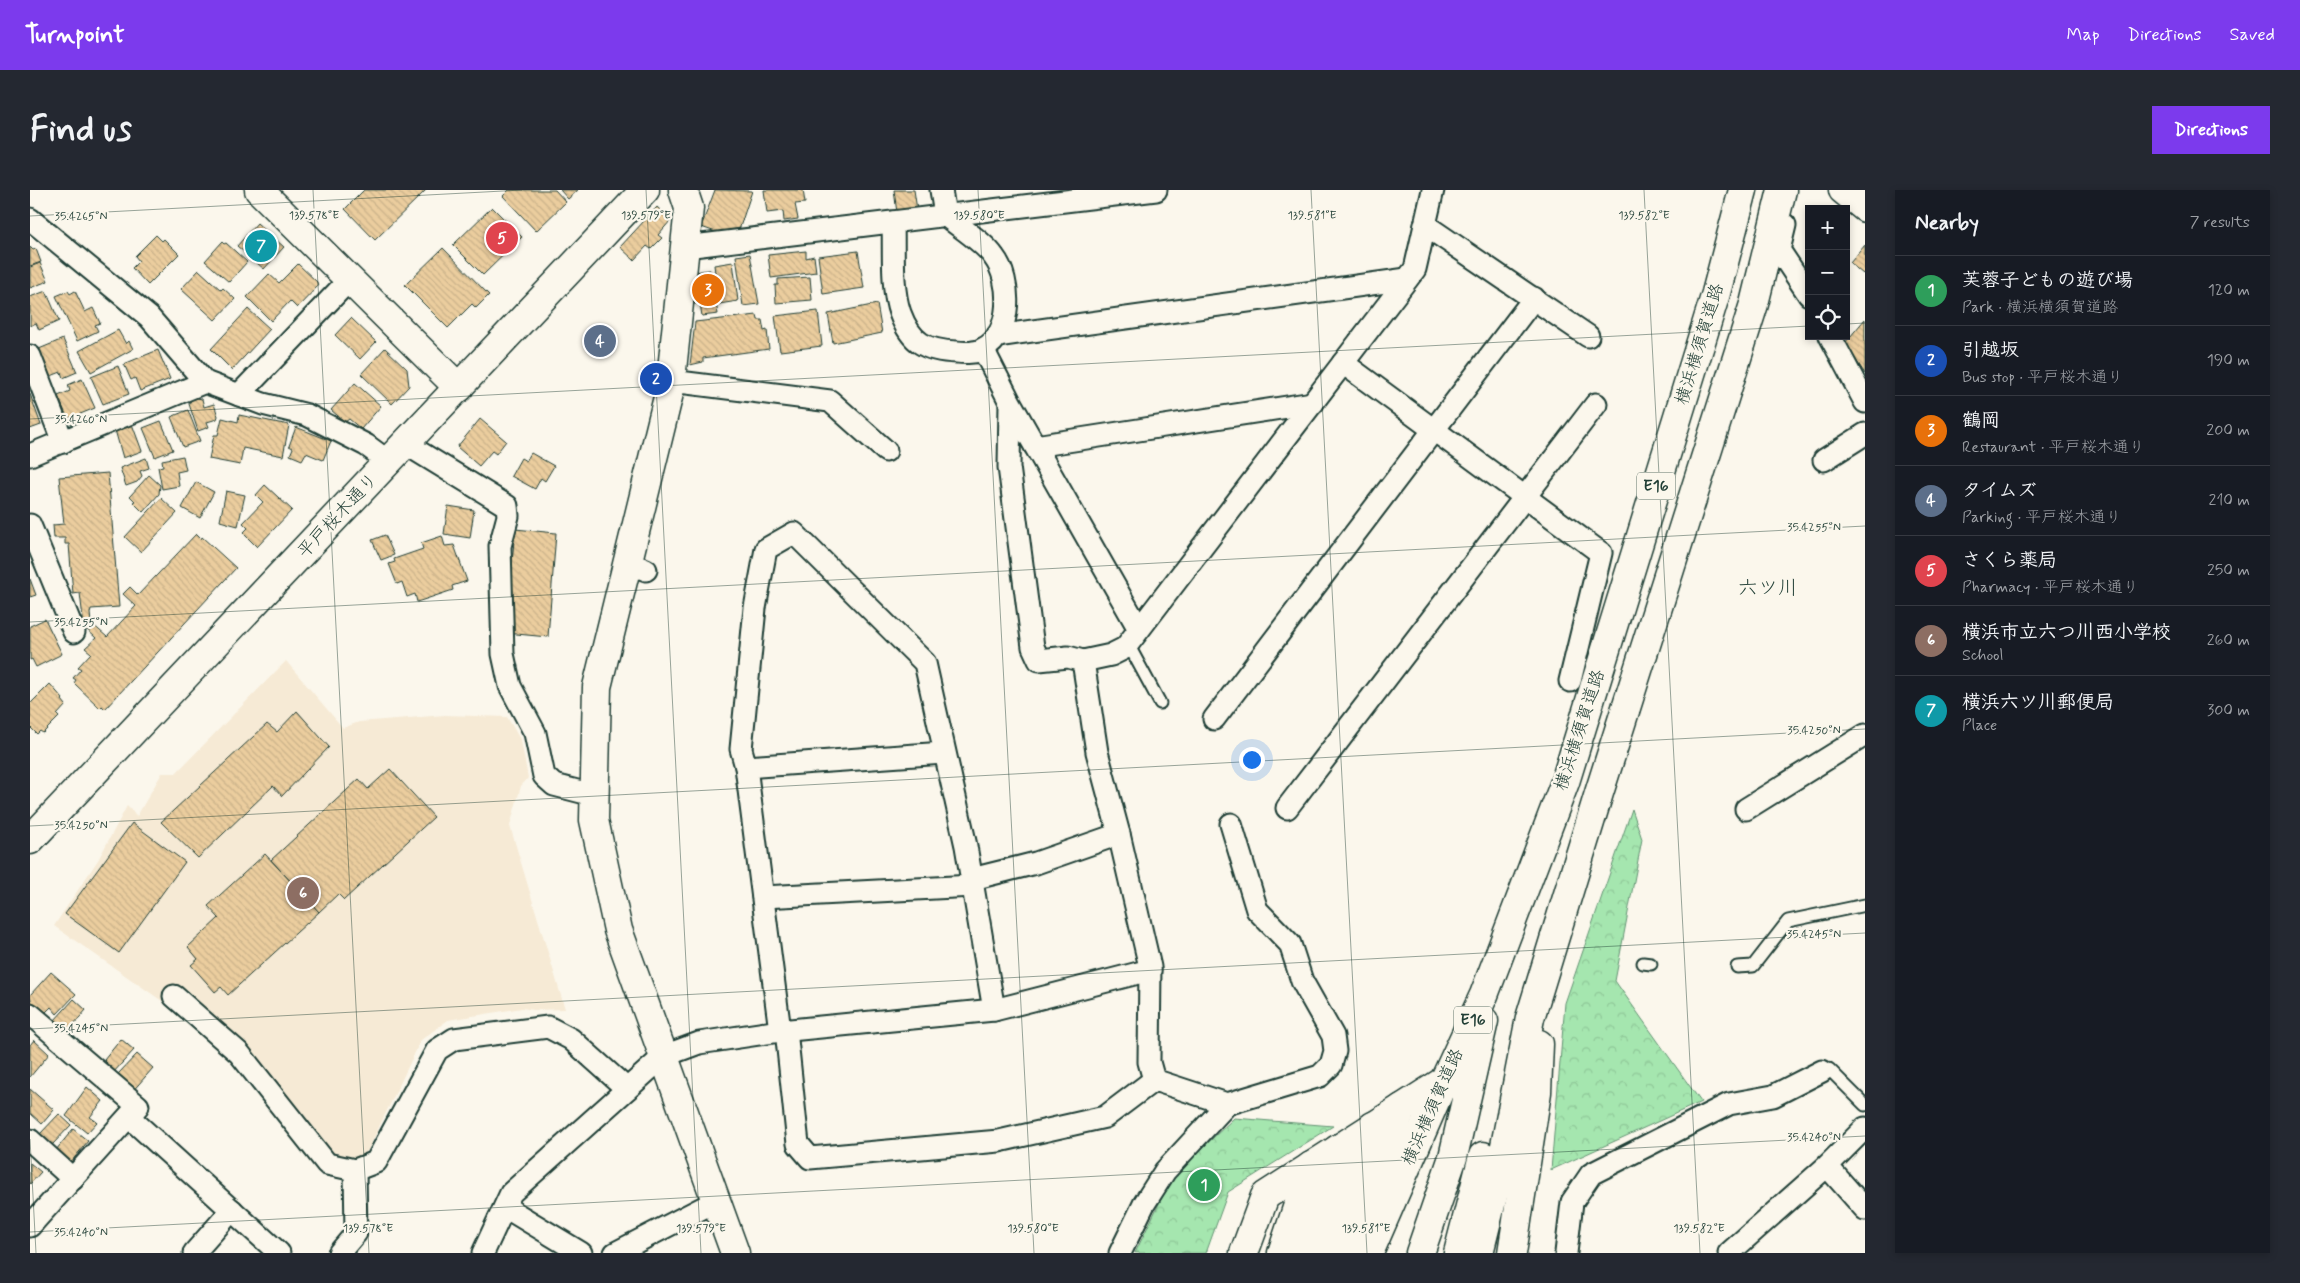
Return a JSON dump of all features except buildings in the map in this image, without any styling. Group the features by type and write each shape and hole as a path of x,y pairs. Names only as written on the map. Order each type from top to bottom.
{"main road":[{"path":"259,190 459,388"},
{"name":"平戸桜木通り","path":"30,840 644,190"},
{"path":"684,190 688,208 671,381 637,566 597,687 593,795 594,820 618,930 735,1253"},
{"name":"横浜横須賀道路","path":"1369,1253 1428,1116 1484,995 1565,782 1716,293 1743,190"},
{"name":"横浜横須賀道路","path":"1480,1253 1550,952 1754,304 1782,190"},
{"path":"1843,190 1865,208"},
{"path":"1420,1253 1453,1157 1498,959"},
{"path":"1512,1253 1537,1092 1536,1011"},
{"path":"1458,1253 1504,1074 1536,1011"},
{"path":"1494,1253 1505,1216 1536,1011"},
{"path":"1401,1253 1454,1104 1473,1070"},
{"path":"1244,1253 1265,1196 1444,1081"},
{"path":"1345,1253 1402,1108"},
{"path":"1384,1253 1428,1116"},
{"path":"1326,1253 1374,1126"},
{"path":"1302,1253 1338,1149"},
{"path":"1282,1253 1311,1166"},
{"path":"1261,1253 1285,1182"},
{"path":"1522,1190 1528,1253"},
{"path":"1439,1253 1443,1242 1440,1196"}],"street":[{"path":"941,190 945,215 994,256 1002,270 1008,293 1006,313 990,342 1010,402 1134,636"},
{"path":"685,247 1156,190"},
{"path":"1010,402 1009,467 1033,647 1039,660 1068,657 1083,661 1110,655 1124,648 1134,636 1415,269 1432,190"},
{"path":"1793,190 1779,250 1805,288"},
{"path":"30,218 149,317 205,382 263,404 307,415 366,444 397,453 507,506 508,516 500,546 500,556 503,654 510,686 535,733 544,776 554,786 593,795"},
{"path":"893,222 896,290 900,312 919,344 936,352 963,353 990,342 1407,279"},
{"path":"1425,225 1588,336"},
{"path":"239,395 350,279"},
{"path":"1214,719 1534,298"},
{"path":"1832,340 1865,402"},
{"path":"30,356 63,442"},
{"path":"1343,363 1601,553 1570,681"},
{"path":"671,381 830,402 886,452"},
{"path":"30,455 205,382"},
{"path":"1035,446 1313,403"},
{"path":"1287,808 1596,404"},
{"path":"1824,460 1865,434"},
{"path":"30,525 74,632"},
{"path":"994,1010 972,883 925,663 794,533 766,549 752,608 741,749 746,767 798,1144 810,1158 999,1141 1104,1117 1154,1080"},
{"path":"1083,661 1097,752 1119,834 1150,970 1148,1062 1154,1080"},
{"path":"1746,809 1865,735"},
{"path":"746,767 944,753"},
{"path":"1120,1253 1144,1204 1165,1171 1227,1104 1320,1076 1331,1066 1335,1051 1333,1036 1302,981 1290,944 1257,910 1231,824"},
{"path":"763,897 972,883 1119,834"},
{"path":"483,1253 511,1193 664,1056 699,1043 783,1030 994,1010 1150,970"},
{"path":"174,996 239,1053 327,1164 355,1170 376,1162 437,1050 454,1039 548,1027 571,1039 627,1089"},
{"path":"30,1014 138,1106 30,1226"},
{"path":"1566,1253 1572,1202 1591,1174 1729,1104 1774,1096 1822,1071"},
{"path":"1154,1080 1227,1104"},
{"path":"129,1117 279,1253"},
{"path":"1729,1253 1827,1166 1865,1128"},
{"path":"30,1140 73,1179"},
{"path":"1827,1166 1865,1209"},
{"path":"339,1253 356,1233 355,1170"},
{"path":"615,1253 716,1201"},
{"path":"505,1207 580,1253"},
{"path":"194,1253 232,1210"}],"lane":[{"path":"1134,636 1160,703"},
{"path":"1737,967 1753,966 1788,921 1865,905"},
{"path":"1822,1071 1829,1070 1865,1105"}],"shaded area":[{"path":"286,661 343,728 359,722 445,715 507,717 521,741 528,778 521,786 510,826 565,1009 534,1010 522,1008 448,1020 421,1040 368,1150 363,1156 332,1159 178,988 165,1003 54,926 98,860 127,806 137,816 162,773 176,773"}],"green space":[{"path":"1632,809 1642,839 1615,981 1701,1102 1551,1170 1565,1003"},
{"path":"1234,1118 1333,1126 1228,1192 1206,1253 1135,1253 1172,1177"}],"place":[{"name":"さくら薬局","path":"502,238"},
{"name":"横浜六ツ川郵便局","path":"261,246"},
{"name":"鶴岡","path":"708,290"},
{"name":"タイムズ","path":"600,341"},
{"name":"引越坂","path":"656,379"},
{"name":"横浜市立六つ川西小学校","path":"303,893"},
{"name":"芙蓉子どもの遊び場","path":"1204,1185"}],"district":[{"name":"六ツ川","path":"1768,588"}]}
